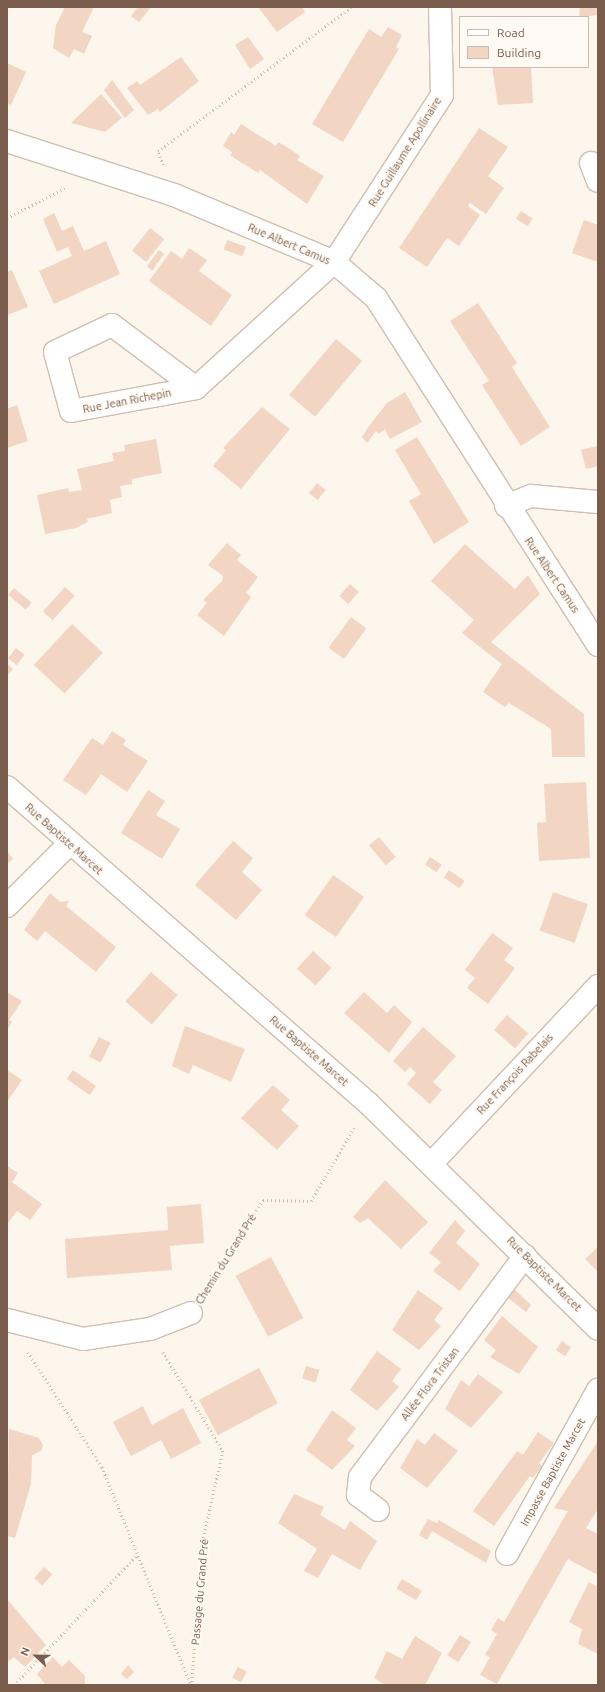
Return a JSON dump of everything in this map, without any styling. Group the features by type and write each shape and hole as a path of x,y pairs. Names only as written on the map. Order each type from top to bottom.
{"street":[{"name":"Rue Guillaume Apollinaire","path":"334,262 442,95 440,7"},
{"name":"Rue Albert Camus","path":"7,141 102,169 174,195 334,262 376,298 506,506 598,645"},
{"path":"196,388 334,262"},
{"name":"Rue Jean Richepin","path":"112,325 196,388 71,411 55,352 112,325"},
{"path":"506,506 531,496 598,502"},
{"name":"Rue Baptiste Marcet","path":"7,787 69,844 368,1103 432,1163 598,1329"},
{"path":"7,906 69,844"},
{"name":"Rue François Rabelais","path":"432,1163 598,986"},
{"name":"Allée Flora Tristan","path":"378,1510 358,1495 360,1477 525,1256"},
{"name":"Chemin du Grand Pré","path":"8,1322 83,1339 150,1329 192,1313"},
{"name":"Impasse Baptiste Marcet","path":"507,1554 598,1390"}],"path":[{"path":"174,195 158,151 350,7"},
{"path":"7,218 102,169"},
{"name":"Chemin du Grand Pré","path":"192,1313 263,1200 311,1201 368,1103"},
{"path":"8,1322 102,1467 192,1685"},
{"name":"Passage du Grand Pré","path":"150,1329 223,1451 202,1545 192,1685"},
{"path":"14,1685 138,1554"}],"building":[{"path":"65,7 94,7 82,32 92,36 84,54 74,49 69,58 53,48 56,25"},
{"path":"138,7 151,7 139,22 131,16"},
{"path":"258,7 302,7 305,12 277,32"},
{"path":"580,7 598,7 598,15 579,16"},
{"path":"388,27 402,35 396,47 399,49 343,142 312,124 369,29 381,37"},
{"path":"248,37 264,59 250,69 235,45"},
{"path":"181,57 199,81 160,112 158,109 148,115 127,88 137,81 140,85"},
{"path":"7,63 26,72 11,105 7,103"},
{"path":"492,68 531,68 533,103 498,105"},
{"path":"112,80 134,110 125,118 104,90"},
{"path":"101,94 122,118 105,132 71,123"},
{"path":"241,124 276,146 278,142 290,149 300,156 297,160 324,176 307,204 260,170 258,173 231,156 232,152 223,146 231,132 234,135"},
{"path":"479,128 508,147 488,176 504,188 486,214 470,203 468,206 480,215 459,246 447,238 427,267 399,248"},
{"path":"521,211 533,219 528,226 516,218"},
{"path":"54,213 62,231 73,226 84,251 106,241 120,274 54,304 39,271 72,256 68,247 57,252 43,219"},
{"path":"584,220 598,225 598,262 572,253"},
{"path":"150,228 164,239 146,262 132,251"},
{"path":"227,240 246,247 242,256 224,249"},
{"path":"189,248 207,260 199,271 232,295 211,326 149,281 171,251 182,259"},
{"path":"159,250 164,254 152,271 147,266"},
{"path":"12,270 28,307 7,315 7,272"},
{"path":"478,303 517,363 512,367 550,427 521,446 482,385 489,381 450,321"},
{"path":"336,339 362,361 315,417 289,395"},
{"path":"405,392 422,422 390,439 385,429 379,434 376,431 367,443 362,437 369,426 387,403"},
{"path":"17,405 28,441 7,448 7,409"},
{"path":"262,407 290,429 241,489 213,466 226,450 223,448"},
{"path":"417,437 469,522 434,544 409,501 421,494 395,450"},
{"path":"156,439 162,473 132,479 132,484 120,486 122,497 110,500 112,513 87,519 88,522 76,528 45,534 37,495 68,488 69,492 82,490 77,469 114,461 112,453 125,451 124,445"},
{"path":"597,446 598,466 586,469 581,450"},
{"path":"317,483 326,490 318,500 309,493"},
{"path":"227,543 241,555 237,560 258,577 246,593 251,597 224,636 197,615 207,603 203,600 222,581 223,576 208,565"},
{"path":"465,544 515,589 528,575 540,594 491,642 584,714 585,757 552,757 551,729 509,703 505,707 483,692 502,664 462,633 474,620 431,581"},
{"path":"350,584 359,592 348,604 339,596"},
{"path":"65,587 75,596 53,620 43,612"},
{"path":"14,588 32,603 26,610 8,595"},
{"path":"351,617 366,628 344,659 329,648"},
{"path":"72,624 103,653 65,694 34,665"},
{"path":"16,648 25,655 17,665 8,658"},
{"path":"7,664 13,669 7,676"},
{"path":"112,731 126,740 123,745 148,761 127,792 101,774 86,795 63,780 92,738 103,745"},
{"path":"586,782 590,858 539,861 537,823 546,822 544,784"},
{"path":"148,790 165,801 156,815 180,829 162,859 121,833"},
{"path":"379,837 396,857 386,865 369,845"},
{"path":"233,841 253,858 242,872 262,890 236,920 195,885"},
{"path":"7,851 13,859 7,864"},
{"path":"430,857 442,865 437,872 425,864"},
{"path":"449,870 465,881 459,888 444,877"},
{"path":"333,875 364,897 336,937 305,915"},
{"path":"553,892 588,904 575,943 540,931"},
{"path":"50,893 60,902 69,901 66,906 116,947 96,972 45,931 37,941 24,930"},
{"path":"492,933 513,948 504,960 515,968 488,1004 467,988 475,978 465,970"},
{"path":"313,951 332,968 316,986 297,969"},
{"path":"151,972 177,995 152,1024 125,1001"},
{"path":"7,992 22,1001 9,1020 12,1022 7,1030"},
{"path":"364,992 387,1013 394,1005 412,1022 389,1053 344,1013"},
{"path":"507,1015 528,1033 515,1048 494,1030"},
{"path":"185,1026 245,1049 231,1082 193,1065 189,1074 172,1066"},
{"path":"423,1027 456,1056 433,1082 442,1090 430,1104 407,1084 416,1073 410,1067 405,1072 393,1061"},
{"path":"99,1037 111,1043 101,1063 89,1057"},
{"path":"7,1070 22,1080 7,1102"},
{"path":"73,1070 96,1086 90,1095 67,1079"},
{"path":"273,1085 290,1100 281,1110 299,1126 277,1150 241,1118"},
{"path":"7,1166 18,1173 12,1182 42,1204 30,1220 17,1211 7,1224"},
{"path":"385,1180 428,1222 401,1249 368,1218 360,1223 353,1217"},
{"path":"201,1204 204,1243 170,1246 172,1270 67,1278 65,1239 168,1230 167,1207"},
{"path":"455,1220 465,1231 456,1243 480,1264 460,1291 433,1271 441,1262 429,1253"},
{"path":"598,1247 598,1272 585,1259"},
{"path":"271,1257 303,1318 268,1337 236,1276"},
{"path":"418,1290 443,1308 434,1320 441,1326 419,1350 392,1330"},
{"path":"515,1290 531,1305 526,1312 508,1298"},
{"path":"502,1316 538,1347 519,1374 490,1357 496,1350 484,1340"},
{"path":"562,1341 571,1347 565,1356 556,1350"},
{"path":"377,1351 401,1369 392,1381 399,1387 377,1411 350,1390"},
{"path":"306,1366 319,1370 316,1383 302,1378"},
{"path":"259,1368 278,1403 218,1435 199,1400"},
{"path":"478,1374 503,1392 471,1428 445,1409 461,1380 469,1386"},
{"path":"143,1406 152,1425 183,1408 201,1443 171,1459 161,1440 131,1456 113,1422"},
{"path":"332,1410 356,1428 347,1440 355,1446 332,1470 306,1450"},
{"path":"9,1429 39,1438 43,1445 41,1451 32,1455 31,1484 15,1538 7,1536"},
{"path":"538,1432 554,1443 539,1463 542,1466 533,1478 530,1476 494,1526 473,1511 517,1451 523,1455"},
{"path":"434,1433 458,1451 427,1488 400,1468 417,1439 425,1445"},
{"path":"598,1441 598,1509 586,1528 598,1534 598,1575 568,1559 497,1684 480,1675 490,1657 485,1655 497,1634 491,1630 498,1618 504,1622 568,1511 554,1508"},
{"path":"294,1494 324,1507 320,1515 345,1530 350,1521 377,1541 360,1570 332,1554 318,1578 304,1571 317,1549 278,1523"},
{"path":"428,1519 437,1523 439,1520 491,1551 486,1563 432,1531 427,1540 419,1535"},
{"path":"44,1567 52,1574 42,1586 34,1578"},
{"path":"402,1579 422,1591 416,1600 396,1588"},
{"path":"589,1582 598,1587 598,1654 578,1644 582,1629 569,1622"},
{"path":"7,1599 46,1645 25,1667 14,1657 7,1662"},
{"path":"460,1635 471,1642 458,1662 447,1655"},
{"path":"415,1636 442,1653 425,1685 385,1685 374,1678 387,1651 402,1659"},
{"path":"53,1657 62,1667 69,1660 85,1676 85,1685 46,1685 37,1674"},
{"path":"128,1665 134,1672 127,1679 121,1674"},
{"path":"238,1667 247,1672 241,1682 232,1677"}]}
